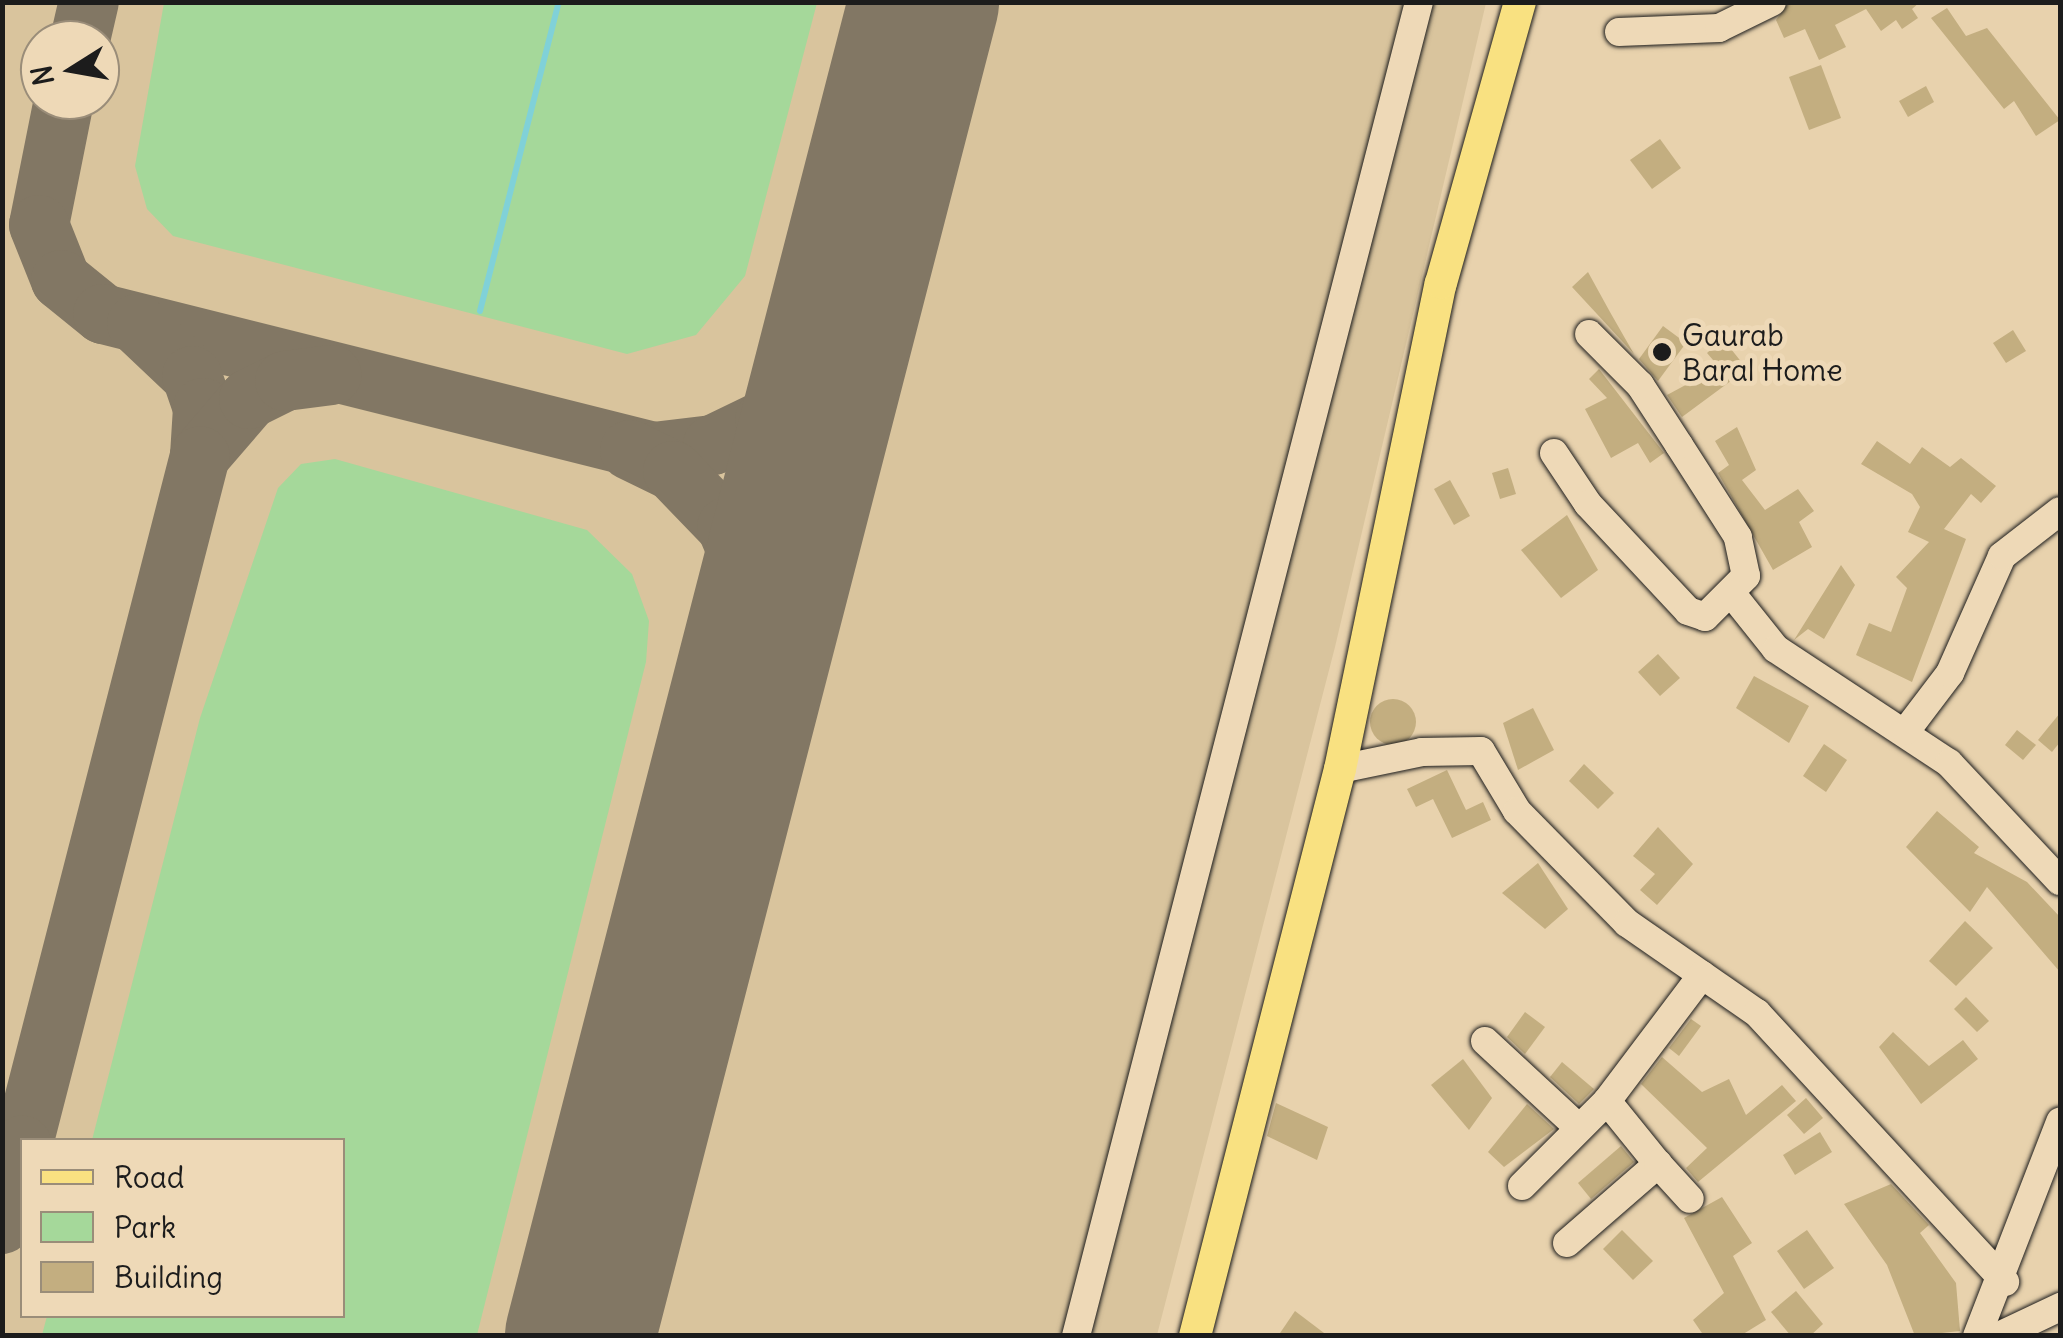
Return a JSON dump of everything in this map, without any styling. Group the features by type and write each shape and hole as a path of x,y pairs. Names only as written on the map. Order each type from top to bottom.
{"main road":[{"path":"1195,1336 1340,770 1442,283 1520,2"}],"street":[{"path":"1076,1336 1419,2"},
{"path":"1619,32 1720,28 1772,2"},
{"path":"1554,453 1588,504 1688,611 1705,617 1732,594 1748,561 1738,537 1640,386 1589,334"},
{"path":"1906,732 1950,673 2002,556 2060,511"},
{"path":"1732,594 1776,649 1906,732 2060,881"},
{"path":"1340,770 1422,752 1482,751 1517,811 1626,923 1757,1013 2006,1282"},
{"path":"1522,1186 1607,1101 1702,975"},
{"path":"1485,1041 1579,1128"},
{"path":"1607,1101 1690,1199"},
{"path":"1977,1336 2006,1282 2060,1122"},
{"path":"1567,1243 1658,1164"},
{"path":"1999,1336 2060,1308"}],"shaded area":[{"path":"3,3 1486,3 1335,647 1157,1335 3,1336"}],"green space":[{"path":"164,2 817,3 745,276 696,335 627,354 173,236 147,209 135,166"},
{"path":"335,459 587,530 632,574 649,621 646,662 477,1335 42,1335 46,1318 345,1318 345,1138 93,1138 200,718 278,488 301,464"}],"building":[{"path":"1789,2 1920,2 1912,9 1918,18 1902,29 1896,20 1881,31 1866,9 1835,25 1846,47 1819,60 1805,29 1784,38 1776,20"},
{"path":"1947,8 1966,36 1987,28 2060,120 2036,136 2014,101 2004,109 1931,18"},
{"path":"1821,65 1841,118 1809,130 1789,77"},
{"path":"1926,86 1934,102 1908,117 1899,101"},
{"path":"1660,139 1681,168 1652,189 1630,160"},
{"path":"1588,272 1610,312 1634,354 1572,287"},
{"name":"Gaurab Baral Home","path":"1663,326 1686,343 1658,381 1639,359"},
{"path":"2013,330 2026,351 2006,363 1993,343"},
{"path":"1723,339 1747,369 1682,417 1667,395 1719,367 1707,353"},
{"path":"1599,369 1664,453 1650,463 1638,443 1611,458 1585,409 1607,398 1589,379"},
{"path":"1737,427 1756,470 1742,480 1765,510 1798,489 1814,511 1799,522 1812,547 1773,570 1718,473 1729,465 1715,441"},
{"path":"1877,441 1910,464 1922,447 1950,467 1961,458 1996,486 1981,503 1971,494 1944,529 1966,539 1912,682 1856,655 1869,623 1891,632 1907,588 1896,577 1929,542 1908,532 1920,507 1912,494 1861,464"},
{"path":"1508,468 1516,494 1500,499 1492,473"},
{"path":"1450,480 1470,516 1454,525 1434,489"},
{"path":"1567,515 1598,570 1561,598 1521,550"},
{"path":"1841,565 1855,585 1824,639 1808,629 1794,640"},
{"path":"1658,654 1680,678 1660,696 1638,672"},
{"path":"1754,676 1809,706 1789,743 1736,708"},
{"path":"1393,699 1409,706 1416,722 1409,738 1393,745 1377,738 1370,722 1377,706"},
{"path":"1533,708 1554,750 1518,770 1503,723"},
{"path":"2060,713 2060,742 2052,752 2038,740"},
{"path":"2017,730 2036,745 2023,760 2005,745"},
{"path":"1824,744 1847,760 1826,792 1803,776"},
{"path":"1584,764 1614,793 1598,809 1569,781"},
{"path":"1447,770 1466,810 1483,802 1491,820 1452,838 1433,799 1416,807 1407,789"},
{"path":"1937,811 1979,847 1974,853 2027,882 2060,917 2060,972 1987,887 1970,912 1906,847"},
{"path":"1658,827 1693,864 1657,905 1640,890 1655,874 1633,856"},
{"path":"1538,863 1568,909 1545,929 1502,893"},
{"path":"1965,921 1993,948 1956,986 1929,961"},
{"path":"1966,997 1989,1021 1977,1032 1954,1009"},
{"path":"1525,1012 1545,1027 1525,1054 1507,1037"},
{"path":"1691,1019 1701,1026 1679,1056 1669,1048"},
{"path":"1893,1032 1929,1066 1963,1040 1978,1059 1921,1104 1879,1047"},
{"path":"1662,1057 1702,1092 1729,1079 1746,1115 1782,1085 1796,1101 1698,1182 1686,1168 1707,1148 1641,1084"},
{"path":"1463,1059 1492,1098 1469,1130 1431,1085"},
{"path":"1562,1062 1594,1089 1579,1104 1550,1077"},
{"path":"1806,1098 1823,1118 1804,1134 1787,1115"},
{"path":"1276,1103 1328,1127 1317,1160 1267,1136"},
{"path":"1527,1104 1554,1129 1504,1167 1488,1152"},
{"path":"1820,1132 1832,1152 1795,1175 1783,1155"},
{"path":"1621,1146 1634,1162 1591,1199 1578,1183"},
{"path":"1891,1184 1929,1225 1920,1233 1956,1283 1960,1331 1915,1336 1887,1265 1844,1204"},
{"path":"1722,1197 1752,1243 1733,1256 1766,1320 1740,1336 1704,1336 1693,1320 1724,1293 1684,1218"},
{"path":"1622,1230 1653,1261 1633,1280 1603,1249"},
{"path":"1807,1230 1834,1268 1804,1289 1777,1251"},
{"path":"1796,1291 1823,1324 1810,1336 1791,1336 1771,1312"},
{"path":"1295,1311 1328,1336 1278,1336"}],"waterway":[{"path":"480,311 559,2"}],"taxiway":[{"path":"85,20 89,2"},
{"path":"60,120 39,225 61,280 103,314 654,452 713,445 765,420 806,383 841,323"},
{"path":"137,324 192,376 203,408 200,456 249,399 285,381 332,375"},
{"path":"630,450 673,471 727,527 751,585 752,670"},
{"path":"25,1138 200,456"},
{"path":"2,1224 20,1154"}],"runway":[{"path":"580,1336 924,2"}],"place":[{"name":"Gaurab Baral Home","path":"1662,352"}]}
